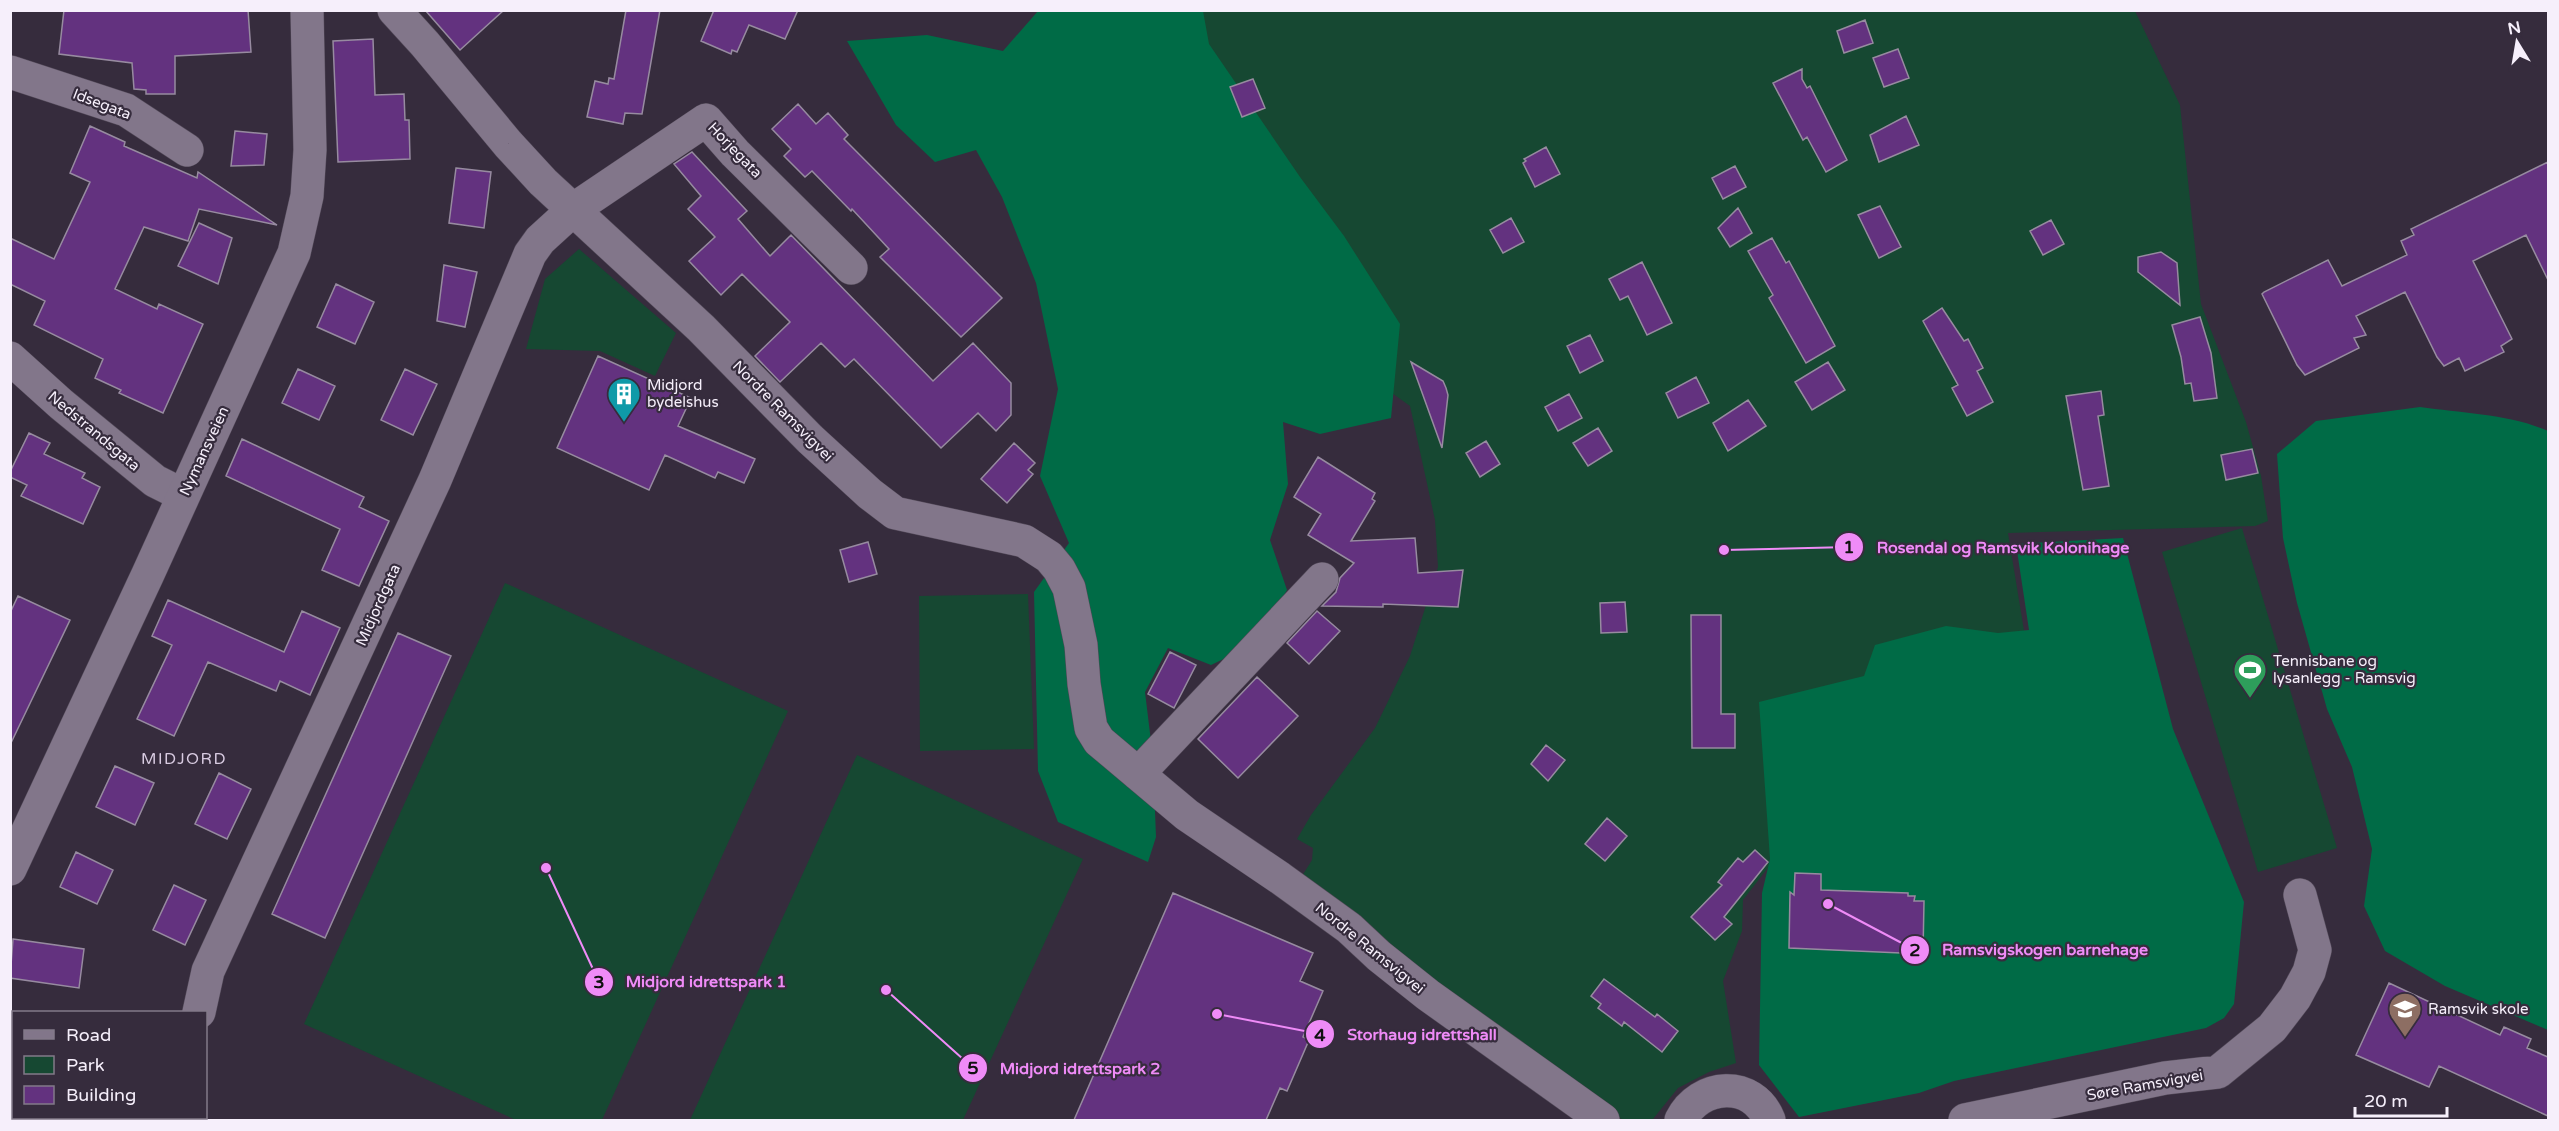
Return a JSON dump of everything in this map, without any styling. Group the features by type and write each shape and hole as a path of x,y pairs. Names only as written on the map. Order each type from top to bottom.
{"street":[{"name":"Nymansveien","path":"10,869 294,252 307,196 309,161 307,10"},
{"name":"Nordre Ramsvigvei","path":"394,10 543,182 700,328 856,482 895,513 1024,541 1049,557 1059,569 1069,588 1081,645 1091,728 1099,741 1186,815 1349,928 1379,956 1428,995 1603,1120"},
{"name":"Idsegata","path":"10,72 126,110 187,150"},
{"name":"Horjegata","path":"574,209 706,120 735,153 851,268"},
{"name":"Midjordgata","path":"199,1011 208,971 435,480 518,279 540,240 574,209"},
{"name":"Nedstrandsgata","path":"10,358 61,404 154,481 183,495"},
{"path":"1138,774 1322,579"},
{"name":"Søre Ramsvigvei","path":"1965,1120 2165,1078 2218,1072 2272,1028 2295,998 2309,972 2315,950 2300,894"},
{"path":"1681,1120 1690,1106 1703,1096 1731,1091 1741,1093 1760,1104 1769,1120"}],"green space":[{"path":"1038,11 1203,11 1209,44 1300,177 1344,236 1400,324 1391,418 1320,434 1283,422 1288,484 1270,540 1287,590 1280,602 1232,655 1211,665 1168,648 1145,692 1153,758 1156,837 1148,862 1058,822 1038,771 1034,592 1069,543 1040,476 1058,389 1036,283 1002,197 976,150 935,162 896,125 847,41 927,35 1003,51"},
{"path":"1193,11 2135,11 2180,105 2201,304 2246,422 2261,476 2268,521 2255,526 2008,533 2038,716 1801,825 1743,900 1742,931 1723,981 1736,1063 1709,1072 1678,1088 1653,1119 1623,1120 1590,1098 1364,929 1302,876 1312,860 1313,848 1297,839 1311,815 1375,728 1410,656 1438,567 1435,520 1410,406 1378,383 1196,44"},
{"path":"579,249 676,333 655,376 600,351 526,349 545,279"},
{"path":"2420,407 2518,421 2548,431 2548,1030 2445,986 2385,951 2364,906 2372,849 2352,767 2327,709 2297,603 2283,538 2277,454 2316,421"},
{"name":"Tennisbane og lysanlegg - Ramsvig","path":"2242,528 2337,848 2258,872 2162,552"},
{"path":"2123,538 2173,729 2244,902 2234,1004 2224,1018 2206,1028 1954,1081 1919,1093 1799,1117 1759,1065 1762,893 1770,859 1759,702 1864,676 1875,645 1946,626 1998,633 2029,630 2016,544"},
{"path":"505,583 788,711 602,1120 516,1120 304,1024"},
{"path":"1028,594 1034,749 920,751 919,596"},
{"path":"857,755 1083,859 963,1120 690,1120"}],"building":[{"path":"64,10 248,10 251,52 175,56 175,94 146,94 146,90 134,89 132,63 59,54"},
{"path":"425,10 504,10 460,50"},
{"path":"626,10 660,10 642,114 625,113 623,124 587,117 595,81 608,84 609,78 614,79"},
{"path":"714,10 798,10 785,39 749,25 737,52 732,50 731,54 701,41"},
{"path":"1865,20 1873,43 1844,53 1837,31"},
{"path":"373,39 375,95 404,94 405,120 409,120 410,159 338,162 333,41"},
{"path":"1898,49 1909,78 1884,87 1873,58"},
{"path":"1802,69 1802,79 1807,88 1810,86 1847,160 1826,172 1807,137 1803,140 1773,83"},
{"path":"1253,79 1265,108 1242,117 1230,87"},
{"path":"798,104 816,124 828,113 848,135 844,139 1002,298 961,337 880,257 889,249 852,209 851,211 812,171 805,177 784,156 791,149 772,129"},
{"path":"1906,116 1919,145 1879,162 1870,135"},
{"path":"90,126 125,142 124,146 197,178 198,172 277,225 199,209 188,241 144,227 115,289 157,309 159,304 203,324 163,413 119,393 121,390 95,378 103,359 34,325 45,301 10,284 10,238 54,259 90,182 70,173"},
{"path":"235,131 267,134 264,165 231,166"},
{"path":"1546,147 1560,174 1535,187 1523,163 1526,161 1524,159"},
{"path":"692,152 747,211 738,219 770,256 791,235 933,381 973,343 1011,383 1011,415 996,431 978,413 941,448 854,359 845,367 821,343 780,382 755,356 790,322 742,274 721,295 689,261 715,237 688,209 701,196 674,164"},
{"path":"2548,162 2548,280 2526,235 2473,261 2512,339 2501,346 2504,352 2465,371 2459,358 2444,366 2437,357 2405,292 2356,316 2366,335 2354,338 2359,348 2305,375 2297,365 2262,294 2264,292 2328,260 2342,286 2407,255 2401,241 2414,235 2411,229"},
{"path":"1735,166 1746,187 1723,199 1712,178"},
{"path":"456,168 491,172 484,228 449,223"},
{"path":"1880,206 1901,247 1879,258 1858,215"},
{"path":"1738,208 1752,233 1730,247 1718,228"},
{"path":"1511,218 1524,242 1503,253 1490,230"},
{"path":"2051,220 2064,244 2043,255 2030,231"},
{"path":"199,223 232,238 218,284 178,266"},
{"path":"1772,238 1786,263 1789,261 1835,346 1806,363 1769,298 1773,295 1748,251"},
{"path":"2161,252 2177,263 2180,305 2138,272 2138,257"},
{"path":"1642,262 1672,323 1647,335 1628,296 1620,300 1609,279"},
{"path":"444,265 477,272 465,327 437,321"},
{"path":"336,284 374,302 355,344 317,327"},
{"path":"1942,308 1964,341 1968,339 1983,368 1977,371 1993,402 1967,416 1952,388 1958,385 1923,321"},
{"path":"2200,317 2211,353 2217,398 2194,401 2191,383 2185,384 2181,357 2172,325"},
{"path":"1590,335 1603,361 1580,373 1567,346"},
{"name":"Midjord bydelshus","path":"598,356 691,398 678,426 755,459 744,483 718,472 715,478 665,455 649,490 557,448"},
{"path":"1411,362 1443,381 1446,388 1448,395 1442,448"},
{"path":"1828,362 1845,390 1812,410 1795,382"},
{"path":"298,369 335,386 319,420 282,403"},
{"path":"405,369 437,384 413,435 381,420"},
{"path":"1696,377 1709,403 1678,418 1666,393"},
{"path":"2101,391 2104,415 2098,416 2109,486 2083,490 2066,396"},
{"path":"1569,394 1582,418 1558,431 1545,407"},
{"path":"1748,400 1766,426 1728,451 1713,423"},
{"path":"1598,428 1612,451 1588,466 1573,443"},
{"path":"29,433 50,443 44,454 85,473 82,478 100,487 83,524 21,496 27,485 10,477 10,472"},
{"path":"242,439 364,497 359,507 389,521 359,586 322,570 340,529 226,476"},
{"path":"1486,441 1500,464 1480,477 1466,453"},
{"path":"1014,443 1035,463 1028,470 1033,474 1007,503 981,479"},
{"path":"2252,449 2258,473 2226,480 2221,455"},
{"path":"1318,457 1375,493 1372,499 1375,501 1351,541 1415,538 1418,573 1463,570 1458,607 1383,604 1383,607 1322,606 1336,592 1340,578 1354,563 1308,535 1321,514 1294,497"},
{"path":"868,542 877,574 849,582 840,550"},
{"path":"18,596 70,620 10,745 10,613"},
{"path":"168,600 284,652 302,611 340,628 310,695 280,681 276,691 208,662 174,736 137,719 172,645 152,636"},
{"path":"1625,602 1627,632 1601,633 1600,603"},
{"path":"1317,611 1340,631 1309,664 1287,643"},
{"path":"1691,615 1721,615 1721,714 1735,714 1735,748 1692,748"},
{"path":"398,633 451,656 325,938 272,914"},
{"path":"1170,652 1196,665 1174,708 1148,694"},
{"path":"1257,677 1298,716 1238,778 1198,739"},
{"path":"1546,745 1565,760 1548,781 1531,764"},
{"path":"115,766 154,783 135,825 96,807"},
{"path":"219,773 251,789 227,839 195,824"},
{"path":"1607,818 1627,836 1605,861 1585,844"},
{"path":"1755,850 1768,862 1724,917 1732,924 1715,940 1691,917 1722,885 1718,882 1738,858 1743,862"},
{"path":"76,852 113,870 97,904 60,887"},
{"path":"1795,873 1821,874 1821,890 1908,893 1908,896 1915,896 1914,901 1924,901 1923,954 1789,948 1790,892 1794,895"},
{"path":"174,885 206,900 185,945 153,930"},
{"path":"1173,893 1313,953 1300,981 1323,991 1303,1037 1309,1040 1287,1091 1280,1088 1266,1120 1074,1120"},
{"path":"13,939 84,949 79,988 10,978"},
{"path":"1604,979 1655,1017 1657,1014 1678,1031 1662,1052 1624,1022 1622,1026 1598,1008 1601,1004 1591,996"},
{"path":"2389,983 2500,1035 2504,1027 2531,1039 2527,1048 2548,1057 2548,1116 2439,1066 2429,1087 2356,1055"}],"place":[{"name":"Midjord bydelshus","path":"624,423"},
{"name":"Rosendal og Ramsvik Kolonihage","path":"1724,550"},
{"name":"Tennisbane og lysanlegg - Ramsvig","path":"2250,699"},
{"name":"Midjord idrettspark 1","path":"546,868"},
{"name":"Ramsvigskogen barnehage","path":"1828,904"},
{"name":"Midjord idrettspark 2","path":"886,990"},
{"name":"Storhaug idrettshall","path":"1217,1014"},
{"name":"Ramsvik skole","path":"2405,1038"}],"district":[{"name":"MIDJORD","path":"184,758"}]}
